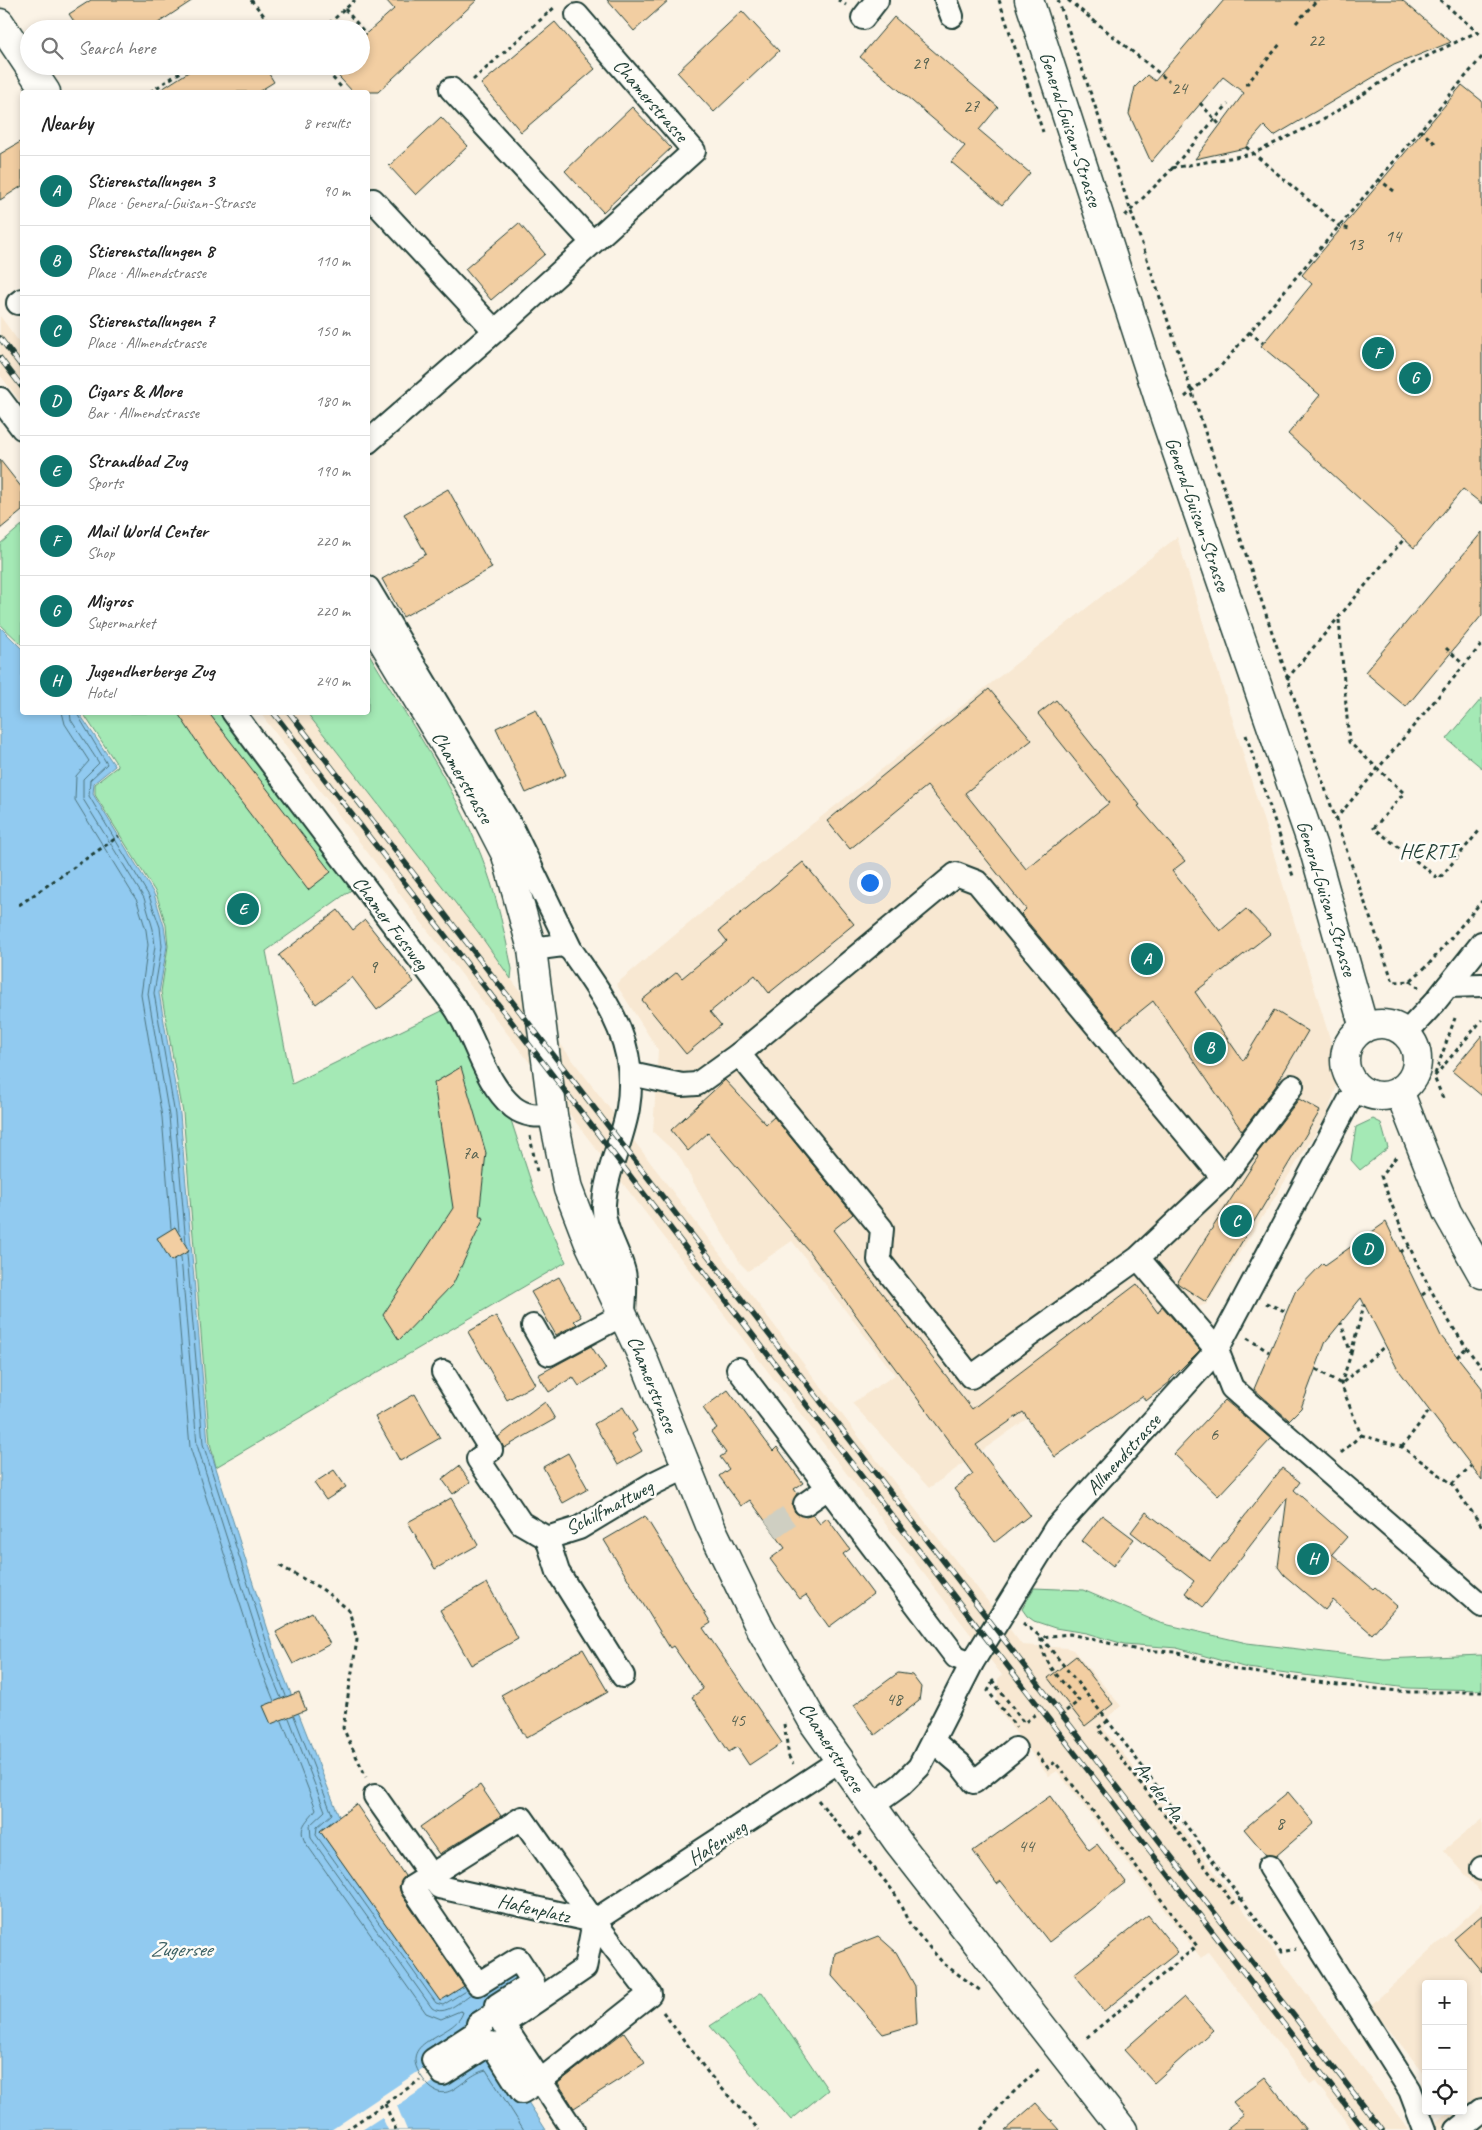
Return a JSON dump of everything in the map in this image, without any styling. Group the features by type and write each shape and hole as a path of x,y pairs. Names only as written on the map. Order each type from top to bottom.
{"main road":[{"name":"General-Guisan-Strasse","path":"1029,0 1164,415 1313,847 1364,1028"},
{"path":"0,23 20,53"},
{"path":"35,75 45,90"},
{"name":"Chamerstrasse","path":"370,621 474,791 506,855 532,948 552,1115 568,1189 588,1242 624,1314 710,1526 759,1626 815,1725 839,1761 1123,2130"},
{"path":"1386,1024 1406,1034 1415,1050 1416,1069 1407,1086 1391,1095 1374,1096 1358,1089 1346,1072 1345,1052 1356,1034 1364,1028 1386,1024"},
{"path":"1399,1091 1444,1204 1482,1274"}],"street":[{"path":"862,18 877,0"},
{"name":"Chamerstrasse","path":"370,440 495,331 694,151 568,9"},
{"path":"454,92 592,242"},
{"path":"374,200 495,331"},
{"path":"0,399 20,425"},
{"name":"Chamerstrasse","path":"370,591 512,828 571,950 613,1013 625,1040 631,1074 628,1108 604,1202 604,1219 624,1273 624,1314"},
{"name":"Chamer Fussweg","path":"236,715 322,834 454,1006 497,1090 514,1108 528,1116 552,1115"},
{"path":"631,1074 682,1085 697,1084 739,1054 956,874 977,882 1223,1178"},
{"path":"1406,1034 1482,943"},
{"path":"532,948 563,945 571,950"},
{"path":"1448,986 1482,985"},
{"path":"739,1054 882,1229 879,1260 971,1377 1138,1258 1223,1178 1292,1086"},
{"name":"Allmendstrasse","path":"872,1806 901,1785 919,1767 972,1663 1055,1529 1217,1350 1350,1099 1358,1089"},
{"path":"1138,1258 1217,1350 1232,1388 1482,1606"},
{"path":"533,1326 549,1354 624,1314"},
{"path":"738,1369 956,1657 972,1663"},
{"name":"Schilfmattweg","path":"443,1372 492,1450 478,1459 521,1523 547,1538 579,1528 654,1482 687,1467"},
{"path":"805,1504 828,1488"},
{"path":"547,1538 558,1572 623,1676"},
{"path":"933,1741 960,1764 974,1782 1021,1741"},
{"name":"Hafenweg","path":"594,1921 839,1761"},
{"name":"Hafenplatz","path":"375,1796 439,1887 594,1921 585,1968 502,2024 540,2081"},
{"path":"522,1818 594,1921 650,1994 540,2081 522,2092 491,2043 443,2074 433,2060 481,2029 478,2024 500,2010 497,2005 534,1982 518,1959 478,1984 412,1887 431,1875 522,1818"},
{"path":"1269,1867 1410,2090 1425,2130"},
{"path":"540,2081 573,2130"},
{"path":"1457,2130 1482,2110"}],"path":[{"path":"252,0 268,20"},
{"path":"333,20 355,0"},
{"path":"1058,0 1132,209 1191,392 1335,820 1393,982 1410,980 1429,964 1482,901"},
{"path":"1068,0 1169,81"},
{"path":"1296,23 1303,19 1317,0"},
{"path":"1440,0 1482,36"},
{"path":"345,9 354,20"},
{"path":"454,92 568,9"},
{"path":"1172,168 1252,154 1323,120 1405,67 1477,32"},
{"path":"1246,84 1281,44"},
{"path":"1164,415 1221,366 1482,57"},
{"path":"153,90 176,75"},
{"path":"330,75 341,87"},
{"path":"1378,78 1381,82"},
{"path":"1200,104 1220,125"},
{"path":"1105,236 1172,168 1228,104"},
{"path":"1420,130 1437,145"},
{"path":"1246,147 1339,226 1352,230"},
{"path":"1378,179 1394,191"},
{"path":"1305,266 1309,268"},
{"path":"1249,332 1263,343"},
{"path":"1287,679 1404,539"},
{"path":"1338,620 1349,742 1404,793 1374,828 1439,879 1479,831 1482,831"},
{"path":"1335,820 1482,644"},
{"path":"1446,648 1464,665"},
{"path":"19,905 119,836"},
{"path":"1410,980 1422,991"},
{"path":"1443,1098 1434,1077 1455,1018"},
{"path":"1434,1077 1482,1020"},
{"path":"1396,1156 1381,1176 1409,1247 1429,1290 1444,1316 1482,1368"},
{"path":"1400,1252 1409,1247"},
{"path":"1422,1295 1429,1290"},
{"path":"1360,1435 1342,1384 1364,1305"},
{"path":"1341,1322 1351,1354"},
{"path":"1342,1384 1385,1346"},
{"path":"1458,1357 1466,1348"},
{"path":"1316,1369 1342,1384"},
{"path":"1402,1447 1429,1411"},
{"path":"1324,1468 1360,1435"},
{"path":"1360,1435 1402,1447 1452,1484 1482,1526"},
{"path":"1452,1484 1471,1466"},
{"path":"280,1566 322,1589 349,1610 357,1640 343,1728 375,1796"},
{"name":"An der Aa","path":"1006,1609 1041,1637 1108,1721 1281,1952 1319,1946"},
{"path":"1066,1711 1079,1701 1046,1658 1040,1647 1041,1637 1070,1634 1138,1650 1175,1652 1239,1670 1338,1685 1410,1692 1482,1692"},
{"path":"1037,1713 1024,1723 993,1681 988,1691 1021,1741 1048,1768 1055,1762 1197,1946 1086,2038"},
{"path":"1108,1721 1098,1728 1233,1903 1240,1898"},
{"path":"805,1784 894,1892 910,1925 944,1964 963,1976 987,1997"},
{"path":"1034,2060 1046,2076"},
{"path":"981,2130 1004,2100 1040,2068"},
{"path":"709,2074 759,2130"},
{"path":"346,2130 422,2079"},
{"path":"385,2104 396,2130"}],"shaded area":[{"path":"0,316 20,343 20,401 0,375"},
{"path":"1177,537 1334,1052 1338,1082 1327,1115 1207,1304 1174,1315 929,1488 852,1403 895,1375 792,1241 748,1271 741,1264 712,1216 679,1156 653,1132 658,1050 616,984 746,876"},
{"path":"262,715 309,715 478,932 511,979 872,1454 1022,1645 1073,1650 1121,1706 1109,1716 1104,1729 1212,1868 1409,2130 1352,2130 1315,2081 1310,2084 1208,1952 1201,1958 1057,1771 1049,1776 997,1708 998,1679 1002,1675"},
{"path":"1482,1819 1482,1894 1444,1850"},
{"path":"1482,1903 1482,2130 1429,2129 1445,2115 1467,2115 1467,1980 1422,1980 1422,2071 1370,2006"}],"green space":[{"path":"20,527 20,643 0,624 0,544"},
{"path":"370,655 429,751 470,828 486,869 503,926 512,969 511,979 478,932 309,715 370,715"},
{"path":"1482,698 1482,768 1447,739"},
{"path":"84,715 221,715 354,888 266,951 292,1084 446,1009 510,1117 534,1191 566,1262 216,1467 210,1443 183,1113 161,992 168,946 166,925 156,893 95,795 95,784 118,766"},
{"path":"1373,1119 1381,1123 1388,1148 1360,1170 1351,1160 1356,1127"},
{"path":"1034,1588 1083,1590 1160,1623 1247,1643 1384,1659 1482,1655 1482,1690 1408,1688 1247,1668 1177,1648 1124,1644 1086,1633 1055,1628 1034,1621 1022,1609"},
{"path":"762,1992 828,2090 791,2120 710,2026"}],"water":[{"name":"Zugersee","path":"0,627 20,647 20,715 80,715 115,766 94,783 93,794 154,894 164,926 167,946 159,993 180,1114 208,1443 278,1661 339,1816 320,1831 440,2000 475,1979 518,1959 533,1982 478,2024 546,2130 0,2130"}],"pier":[{"path":"425,2067 435,2081 397,2106 407,2130 388,2130 382,2117 362,2130 331,2130"}],"building":[{"path":"91,0 193,0 163,20 73,20 69,14"},
{"path":"386,0 477,0 378,92 351,90 337,75 370,75 370,30 394,9"},
{"path":"607,0 669,0 634,31"},
{"path":"1224,0 1402,0 1451,42 1394,65 1274,136 1264,126 1245,148 1195,159 1244,93 1223,77 1151,162 1129,114 1135,87 1147,75 1155,81"},
{"path":"742,11 779,51 714,112 677,72"},
{"path":"894,17 998,107 979,130 1030,173 1002,205 951,162 965,146 860,57"},
{"path":"555,22 595,69 521,132 481,84"},
{"path":"184,75 270,75 274,82 261,90 160,90"},
{"path":"1462,85 1482,101 1482,504 1463,489 1414,548 1288,434 1320,395 1261,346 1312,284 1302,275"},
{"path":"632,107 671,148 603,212 565,171"},
{"path":"441,117 468,146 416,195 389,166"},
{"path":"20,142 20,187 0,200 0,154"},
{"path":"519,223 545,254 491,300 465,269"},
{"path":"0,460 20,485 20,513 0,529"},
{"path":"448,489 492,568 403,617 382,579 426,554 404,514"},
{"path":"1482,532 1482,615 1406,707 1365,672"},
{"path":"989,689 1032,740 965,793 1026,869 1109,803 1038,714 1056,700 1140,805 1138,806 1185,861 1172,871 1220,931 1246,909 1270,934 1195,992 1243,1061 1274,1010 1308,1031 1275,1087 1242,1131 1153,1001 1117,1030 1021,914 1026,909 927,786 850,849 827,821"},
{"path":"536,709 566,775 526,793 496,728"},
{"path":"179,715 210,715 331,872 308,890 212,764"},
{"path":"803,862 854,924 769,993 755,975 710,1012 721,1025 686,1054 642,1000 677,972 682,978 727,941 719,931"},
{"path":"338,910 353,930 365,920 414,982 377,1010 352,977 316,1004 279,955"},
{"path":"1482,1035 1482,1096 1452,1071"},
{"path":"461,1067 486,1153 479,1216 484,1218 453,1284 399,1340 383,1315 453,1208 434,1083"},
{"path":"725,1080 766,1124 774,1117 853,1214 833,1230 972,1409 1137,1284 1158,1313 1162,1306 1200,1350 1170,1382 1146,1401 1142,1396 1055,1457 1023,1412 976,1445 1030,1515 995,1542 954,1489 973,1474 808,1250 708,1133 688,1151 671,1130"},
{"path":"1299,1099 1320,1111 1206,1302 1177,1283 1258,1157 1256,1155"},
{"path":"1386,1222 1441,1336 1482,1388 1482,1480 1397,1368 1361,1298 1326,1341 1301,1408 1289,1420 1254,1389 1295,1292 1323,1263 1325,1265"},
{"path":"175,1227 189,1251 171,1261 157,1238"},
{"path":"559,1277 581,1317 574,1321 577,1324 556,1335 531,1292"},
{"path":"496,1316 535,1384 507,1400 468,1332"},
{"path":"591,1346 606,1369 579,1386 573,1377 549,1392 538,1375"},
{"path":"728,1390 773,1451 777,1447 803,1483 794,1489 797,1493 792,1505 795,1512 806,1517 813,1515 820,1524 827,1518 850,1549 843,1554 873,1594 829,1627 806,1595 800,1599 770,1559 785,1548 750,1500 741,1506 719,1476 729,1469 720,1457 726,1453 711,1432 717,1428 703,1408"},
{"path":"415,1394 440,1438 400,1461 375,1417"},
{"path":"1225,1400 1271,1439 1218,1496 1174,1454"},
{"path":"545,1402 555,1419 504,1448 498,1437"},
{"path":"623,1407 637,1431 632,1434 642,1451 618,1465 594,1424"},
{"path":"568,1453 588,1489 563,1503 543,1467"},
{"path":"459,1466 470,1482 453,1494 442,1479"},
{"path":"1282,1468 1300,1482 1294,1490 1347,1537 1332,1554 1373,1589 1375,1587 1397,1606 1372,1634 1333,1600 1325,1610 1284,1575 1278,1567 1287,1498 1203,1607 1185,1593 1194,1581 1131,1532 1146,1512 1210,1561"},
{"path":"334,1470 346,1487 326,1500 314,1483"},
{"path":"451,1498 478,1545 435,1569 408,1522"},
{"path":"1102,1515 1134,1539 1113,1566 1082,1541"},
{"path":"645,1516 711,1623 703,1628 782,1743 749,1765 737,1747 729,1752 692,1697 703,1689 673,1646 670,1648 604,1540"},
{"path":"487,1583 518,1639 471,1665 440,1610"},
{"path":"312,1612 330,1644 293,1664 276,1632"},
{"path":"583,1649 608,1692 526,1738 501,1695"},
{"path":"1076,1656 1113,1704 1085,1726 1048,1678"},
{"path":"898,1673 912,1675 921,1687 919,1701 875,1735 854,1705"},
{"path":"299,1692 306,1710 271,1724 263,1706"},
{"path":"480,1785 501,1816 439,1854 420,1827"},
{"path":"1288,1792 1314,1823 1276,1856 1266,1855 1244,1829"},
{"path":"1050,1796 1089,1850 1097,1844 1126,1882 1049,1942 1001,1881 997,1884 973,1851"},
{"path":"356,1804 405,1876 399,1887 401,1894 464,1986 440,2001 320,1831"},
{"path":"1148,1915 1178,1952 1104,2011 1074,1974"},
{"path":"1482,1915 1482,1972 1454,1939"},
{"path":"878,1936 896,1952 915,1986 917,2024 883,2034 832,1976 835,1953"},
{"path":"1184,1997 1213,2030 1154,2083 1124,2050"},
{"path":"624,2032 645,2063 574,2108 558,2083"},
{"path":"1265,2077 1306,2130 1225,2130 1244,2115 1233,2102"},
{"path":"1036,2103 1060,2130 1005,2130"}],"tunnel":[{"path":"771,1529 805,1504"}],"railway":[{"path":"0,338 20,364"},
{"path":"0,358 20,384"},
{"path":"275,715 1365,2130"},
{"path":"291,715 1382,2130"}],"place":[{"name":"Mail World Center","path":"1378,353"},
{"name":"Migros","path":"1415,378"},
{"name":"Strandbad Zug","path":"243,909"},
{"name":"Stierenstallungen 3","path":"1147,959"},
{"name":"Stierenstallungen 8","path":"1210,1048"},
{"name":"Stierenstallungen 7","path":"1236,1221"},
{"name":"Cigars & More","path":"1368,1249"},
{"name":"Jugendherberge Zug","path":"1313,1559"}],"district":[{"name":"HERTI","path":"1428,851"}]}
